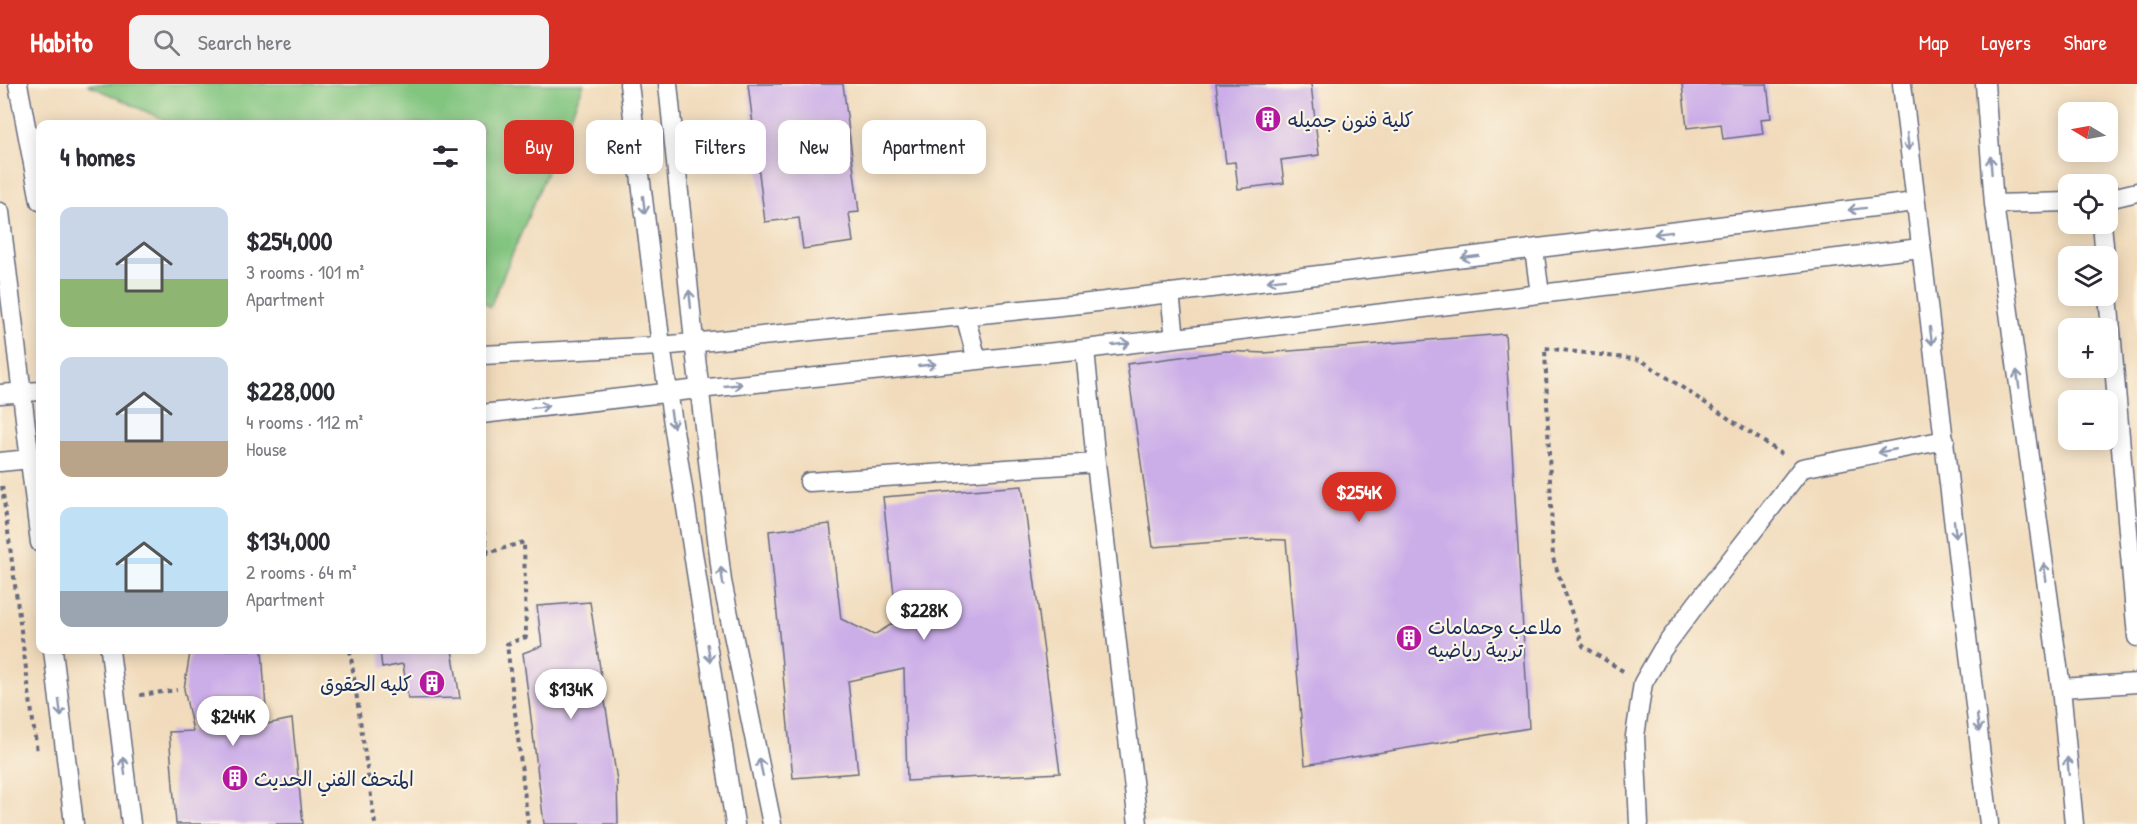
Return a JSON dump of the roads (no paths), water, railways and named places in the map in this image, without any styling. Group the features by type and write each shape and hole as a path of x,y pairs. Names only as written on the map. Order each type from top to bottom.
{"lane":[{"path":"18,84 36,180"},
{"path":"629,84 661,346 735,824"},
{"path":"668,84 699,388 722,581 772,824"},
{"path":"1902,84 1989,824"},
{"path":"1985,84 1994,204 2061,688 2074,824"},
{"path":"2118,197 2137,192"},
{"path":"486,355 661,346 965,315 1170,293 1915,202"},
{"path":"1994,204 2058,202"},
{"path":"0,212 31,392 36,475"},
{"path":"486,414 699,388 1085,349 1920,248"},
{"path":"1534,249 1540,294"},
{"path":"1170,293 1175,338"},
{"path":"2109,306 2137,637"},
{"path":"965,315 977,360"},
{"path":"1085,349 1138,824"},
{"path":"0,394 31,392"},
{"path":"1639,824 1635,736 1643,683 1662,651 1696,603 1802,468 1945,440"},
{"path":"0,462 35,458"},
{"path":"809,482 1096,463"},
{"path":"53,654 74,824"},
{"path":"110,654 131,824"},
{"path":"2061,688 2137,683"}],"place":[{"name":"كلية فنون جميله","path":"1268,119"},
{"name":"ملاعب وحمامات تربية رياضيه","path":"1409,638"},
{"name":"كليه الحقوق","path":"432,683"},
{"name":"المتحف الفني الحديث","path":"235,778"}]}
